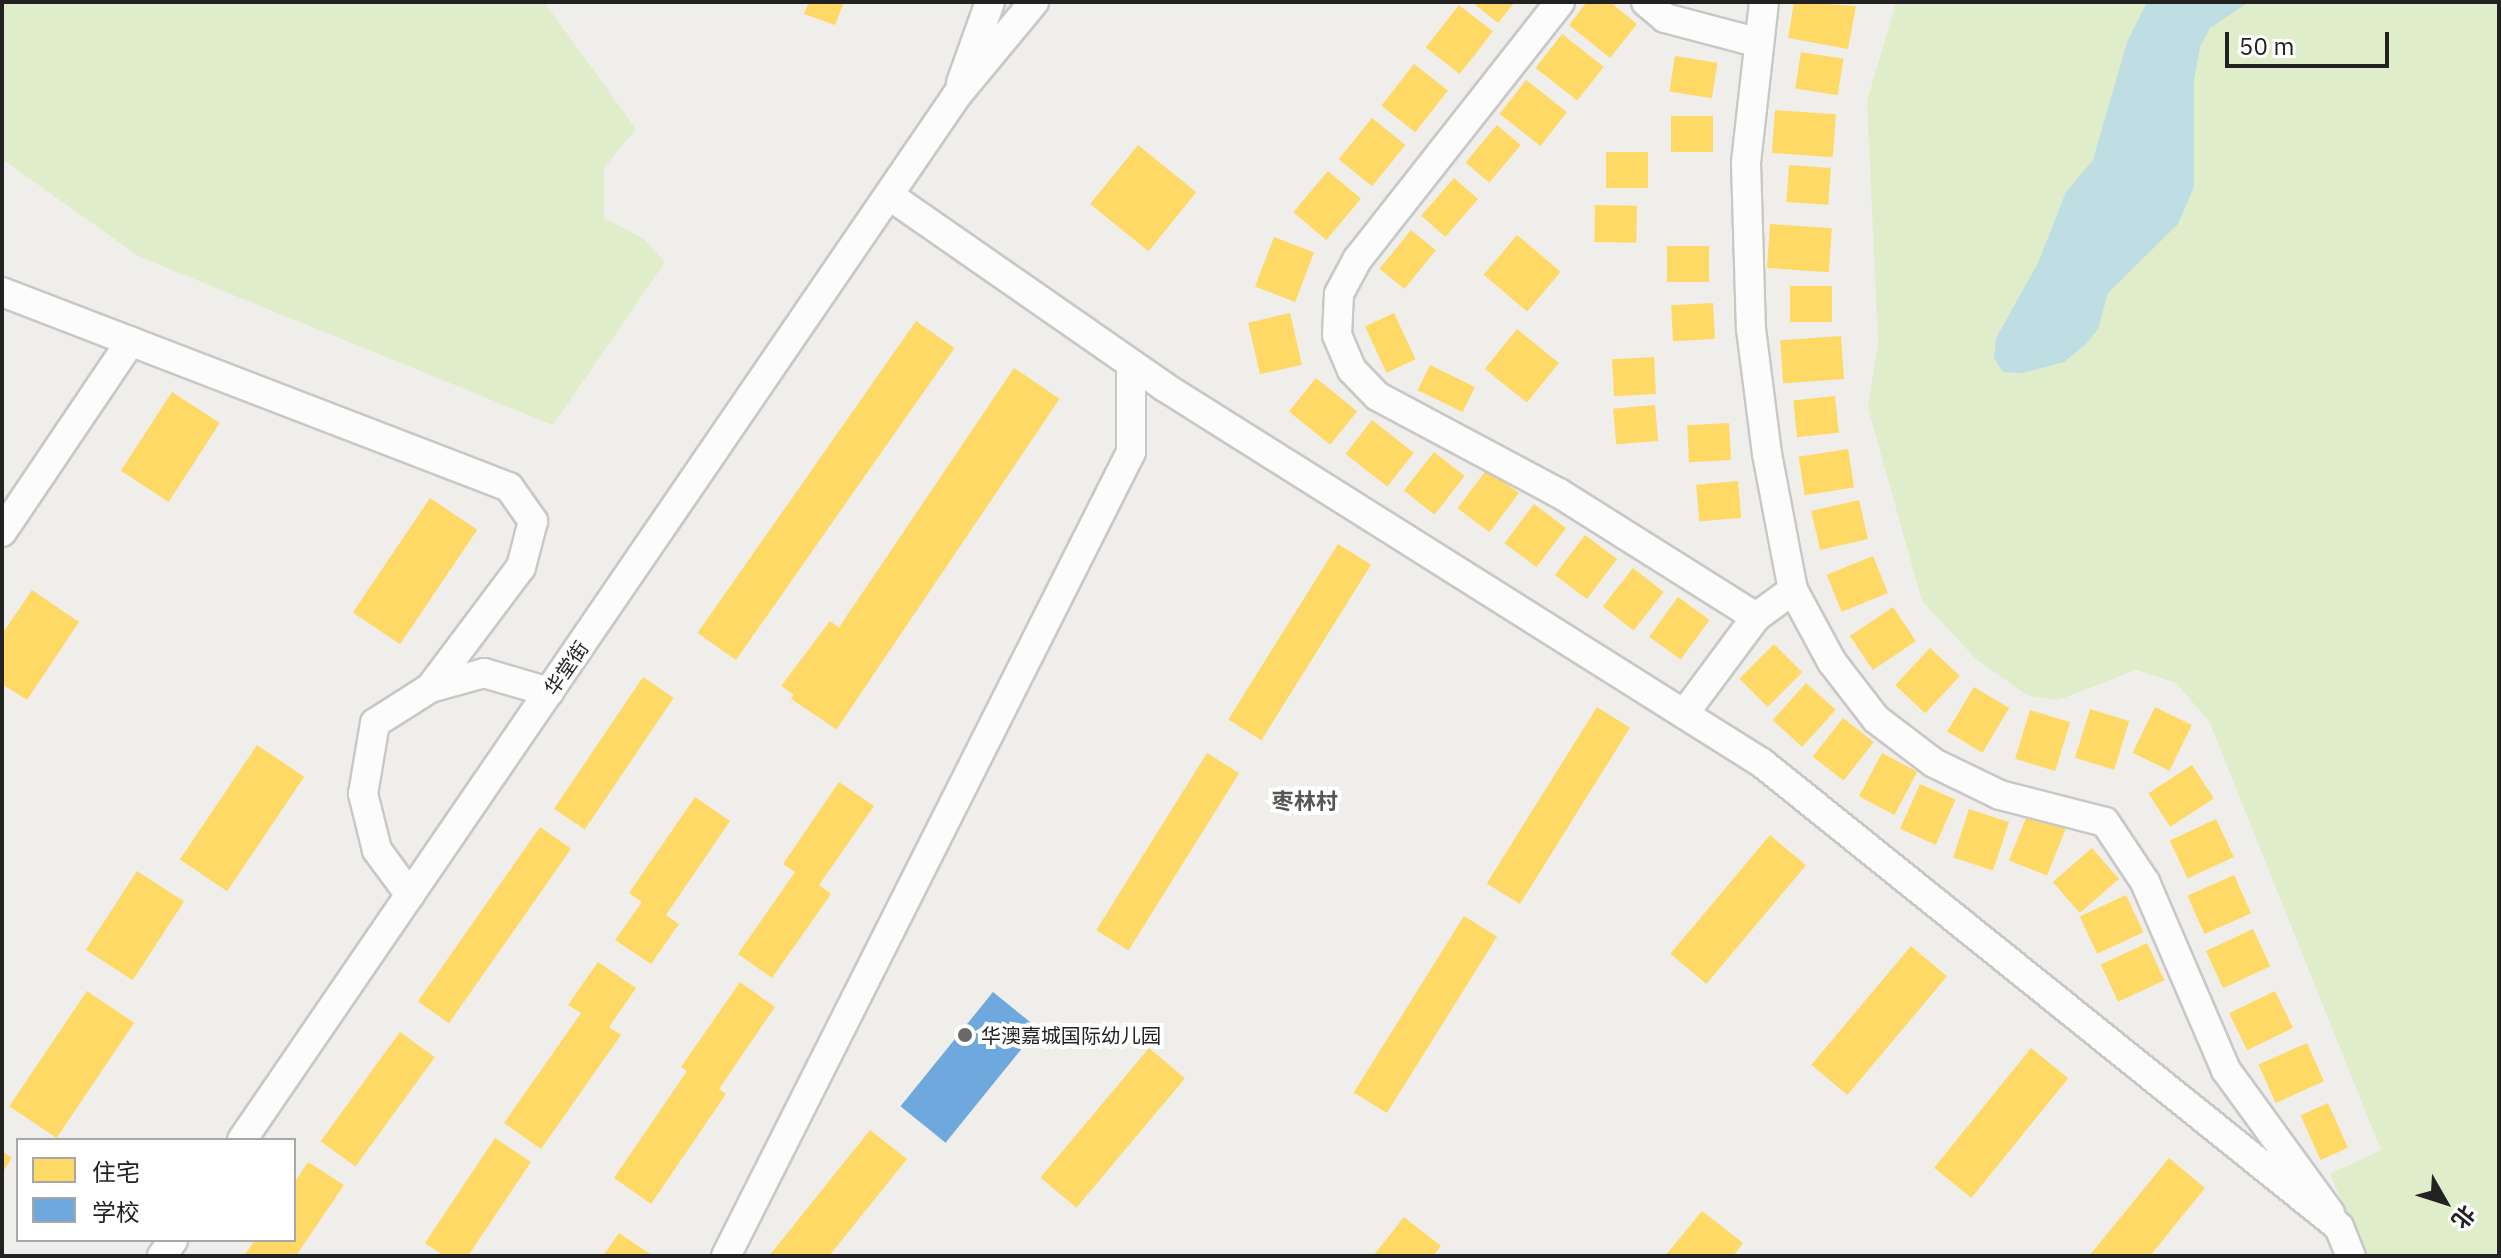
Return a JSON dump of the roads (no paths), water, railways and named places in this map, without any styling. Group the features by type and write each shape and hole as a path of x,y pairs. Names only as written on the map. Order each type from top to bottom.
{"street":[{"path":"957,95 990,2"},
{"path":"957,95 1034,2"},
{"path":"1560,2 1357,260 1339,294 1337,335 1352,370 1377,396 1559,493 1756,617"},
{"path":"1764,2 1756,42 1746,163 1751,329 1767,454 1793,590 1832,662 1876,719 1934,763 2000,795 2105,822 2145,882 2226,1070 2339,1227 2351,1256"},
{"path":"1658,7 1756,42"},
{"name":"华堂街","path":"243,1138 957,95"},
{"path":"890,196 1163,386 1762,763 2339,1227"},
{"path":"2,292 509,487 533,521 521,567 430,688"},
{"path":"2,532 131,341"},
{"path":"726,1256 1131,452 1131,364"},
{"path":"1684,714 1756,617 1793,590"},
{"path":"410,895 377,850 363,794 375,723 430,688 484,673 549,692"}],"water":[{"path":"2147,2 2249,2 2210,28 2200,47 2194,80 2194,187 2178,224 2108,293 2098,329 2086,344 2064,362 2023,373 2003,372 1994,358 1996,338 2038,263 2066,192 2093,160 2127,42"}],"place":[{"name":"华澳嘉城国际幼儿园","path":"965,1035"}],"district":[{"name":"枣林村","path":"1305,801"}]}
